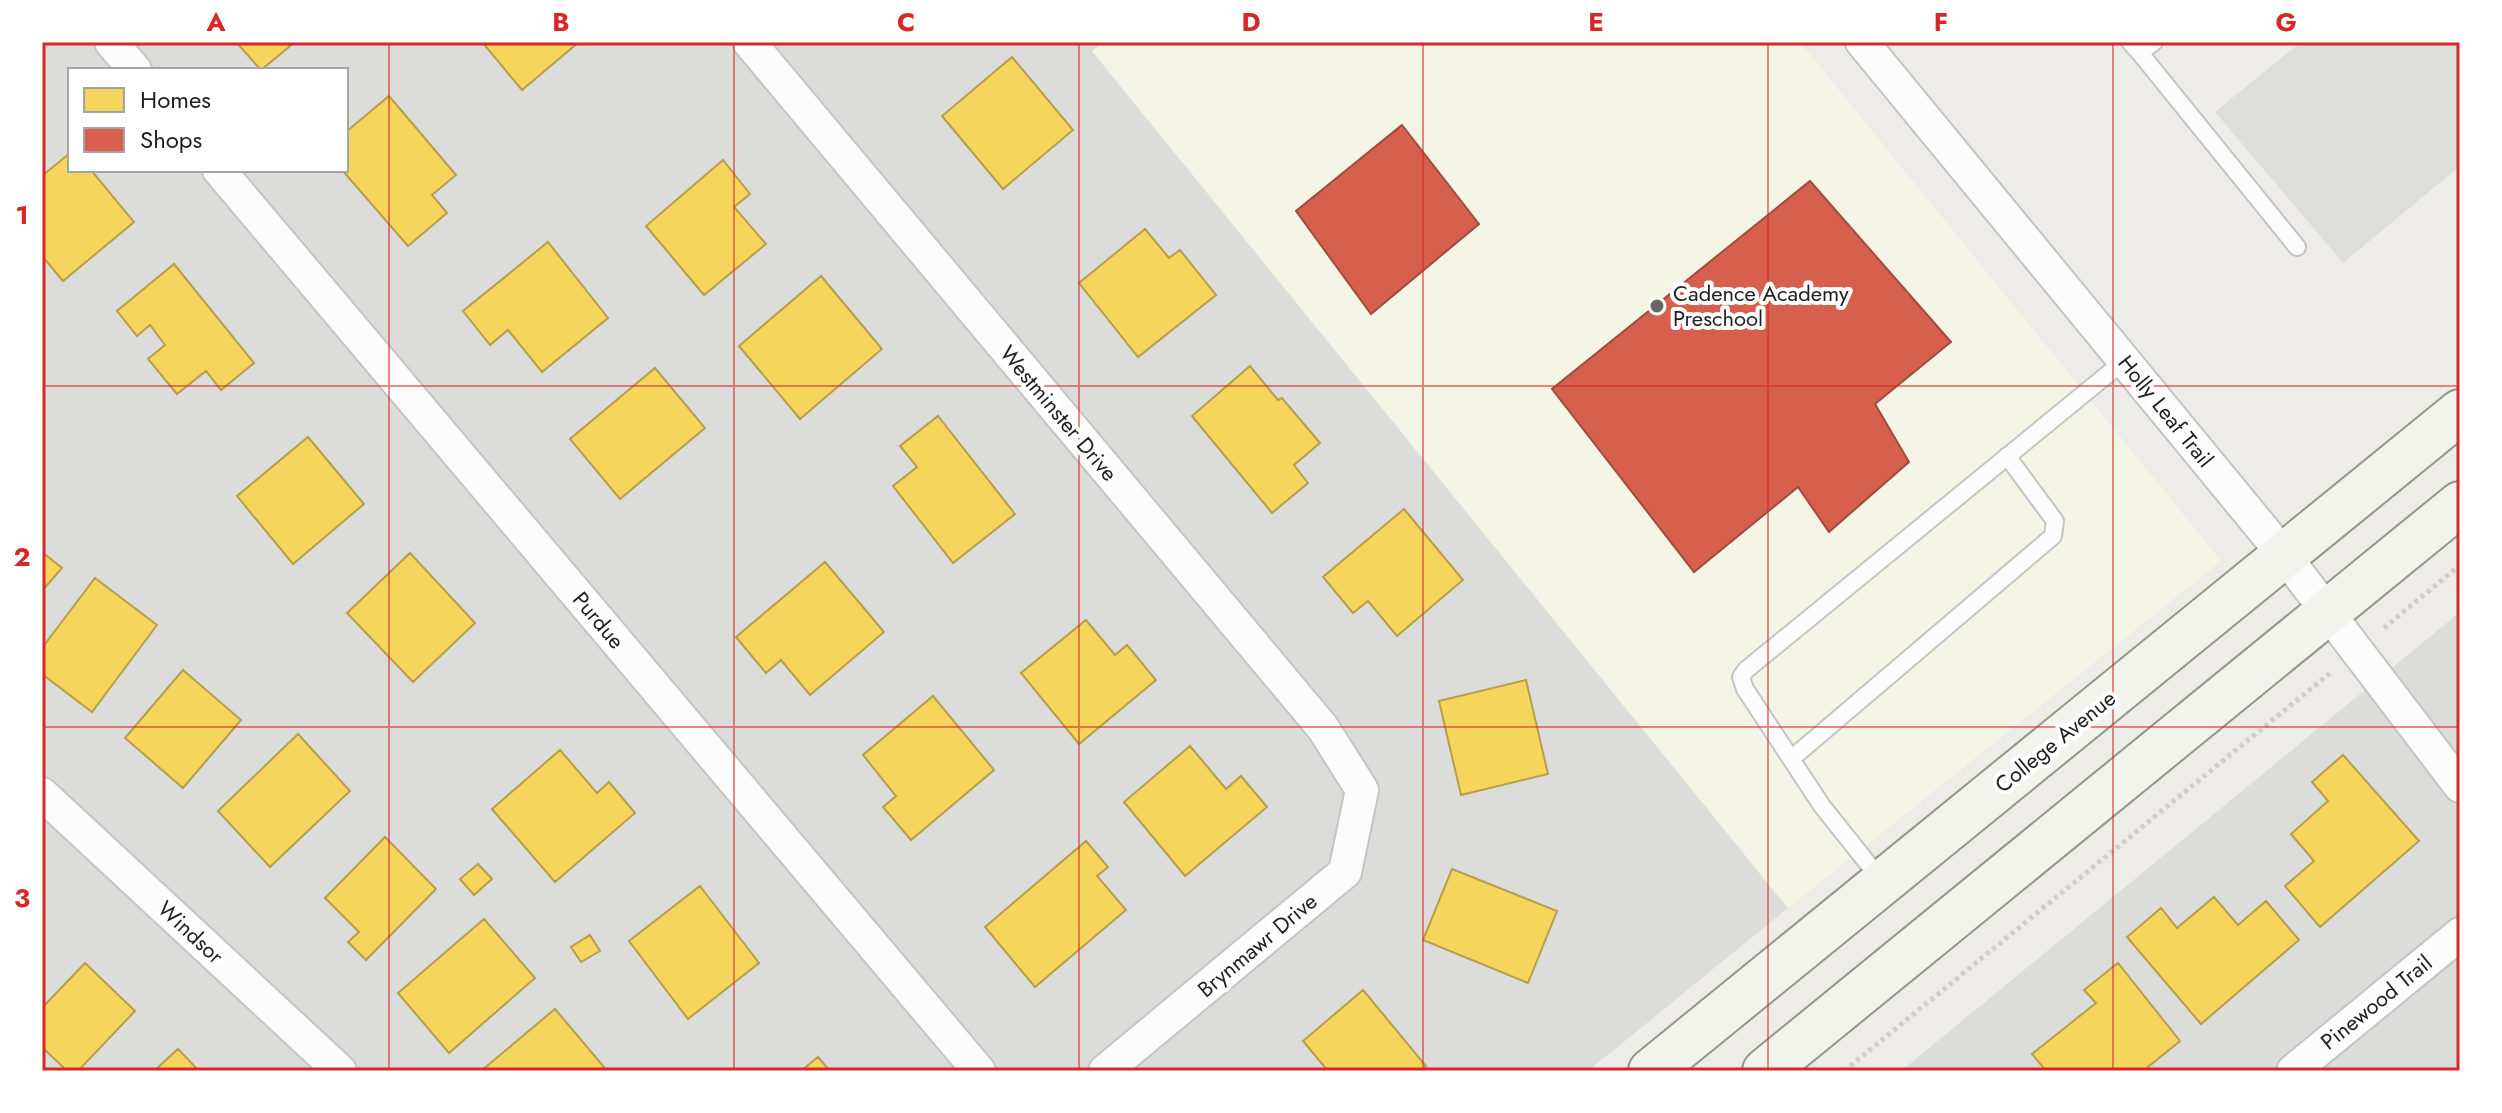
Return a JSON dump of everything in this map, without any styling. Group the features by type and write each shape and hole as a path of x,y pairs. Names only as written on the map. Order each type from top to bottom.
{"main road":[{"name":"College Avenue","path":"1651,1071 2460,412"},
{"path":"1765,1071 2460,504"}],"street":[{"path":"111,42 133,68"},
{"name":"Westminster Drive","path":"749,42 1323,728 1362,790"},
{"name":"Holly Leaf Trail","path":"1862,42 2284,555 2460,786"},
{"name":"Purdue","path":"221,172 979,1071"},
{"name":"Brynmawr Drive","path":"1105,1071 1345,872 1362,790"},
{"name":"Windsor","path":"42,794 340,1071"},
{"name":"Pinewood Trail","path":"2293,1071 2460,934"}],"lane":[{"path":"2154,42 2135,48 2297,247"},
{"path":"1882,881 1822,806 1745,689 1741,677 2124,361"},
{"path":"1791,759 2053,536 2055,521 2007,456"}],"path":[{"path":"1844,1071 2460,565"}],"shaded area":[{"path":"42,42 1103,42 1092,51 1788,908 1588,1071 42,1071"},
{"name":"Cadence Academy Preschool","path":"1103,42 1800,42 2221,561 1788,908 1092,51"},
{"path":"2301,42 2460,42 2460,166 2343,263 2215,112"},
{"path":"2460,612 2460,1071 1901,1071"}],"building: Homes":[{"path":"236,42 295,42 263,68 259,68"},
{"path":"482,42 579,42 522,90"},
{"path":"1012,57 1073,130 1003,189 942,116"},
{"path":"389,96 456,175 432,195 447,213 408,246 344,172 348,172 348,130"},
{"path":"68,155 68,172 93,172 134,222 63,281 42,256 42,176"},
{"path":"723,160 750,194 734,207 766,244 704,295 646,226"},
{"path":"1145,229 1169,258 1180,250 1216,295 1138,357 1079,283"},
{"path":"548,242 608,318 542,372 508,330 490,345 463,311"},
{"path":"174,264 254,363 221,390 206,371 177,394 148,359 165,345 150,325 137,336 117,311"},
{"path":"821,276 882,349 800,419 739,346"},
{"path":"1250,366 1320,443 1294,465 1308,483 1272,513 1192,416"},
{"path":"655,368 705,428 620,499 570,439"},
{"path":"938,416 1015,514 953,563 893,486 917,467 900,446"},
{"path":"308,437 364,504 293,564 237,496"},
{"path":"1404,509 1463,580 1397,636 1368,601 1353,613 1323,577"},
{"path":"42,552 62,568 42,591"},
{"path":"410,553 475,623 413,682 347,613"},
{"path":"825,562 884,632 810,695 781,660 766,673 736,637"},
{"path":"95,578 157,625 92,712 42,674 42,648"},
{"path":"1086,620 1115,655 1127,645 1156,680 1079,744 1021,673"},
{"path":"183,670 241,720 183,788 125,738"},
{"path":"1526,680 1548,774 1461,795 1439,701"},
{"path":"933,696 994,770 911,840 883,807 896,796 863,755"},
{"path":"298,734 350,791 270,867 218,811"},
{"path":"1190,746 1226,789 1241,776 1267,807 1185,876 1124,802"},
{"path":"560,750 597,793 609,782 635,813 555,882 492,809"},
{"path":"2343,755 2419,841 2320,927 2285,886 2314,861 2291,834 2328,801 2312,782"},
{"path":"385,837 436,889 366,960 348,942 359,932 325,898"},
{"path":"1086,841 1108,867 1097,876 1126,910 1035,987 985,927"},
{"path":"478,864 492,879 474,895 460,879"},
{"path":"1452,869 1557,911 1528,983 1423,940"},
{"path":"700,886 759,963 688,1019 629,941"},
{"path":"2214,897 2238,925 2266,901 2299,940 2201,1024 2127,937 2161,908 2177,928"},
{"path":"484,919 535,978 449,1053 398,993"},
{"path":"590,935 600,951 581,962 571,947"},
{"path":"85,963 135,1011 78,1071 67,1071 42,1047 42,1008"},
{"path":"2118,963 2180,1041 2143,1071 2046,1071 2032,1054 2096,1003 2084,990"},
{"path":"1363,990 1426,1066 1420,1071 1328,1071 1303,1041"},
{"path":"555,1009 604,1067 600,1071 481,1071"},
{"path":"178,1049 199,1071 154,1071"},
{"path":"818,1057 830,1071 801,1071"}],"building: Shops":[{"path":"1402,125 1479,224 1371,314 1296,211"},
{"path":"1810,181 1951,342 1875,404 1909,462 1829,532 1798,487 1694,572 1552,389"}],"place":[{"name":"Cadence Academy Preschool","path":"1657,306"}]}
